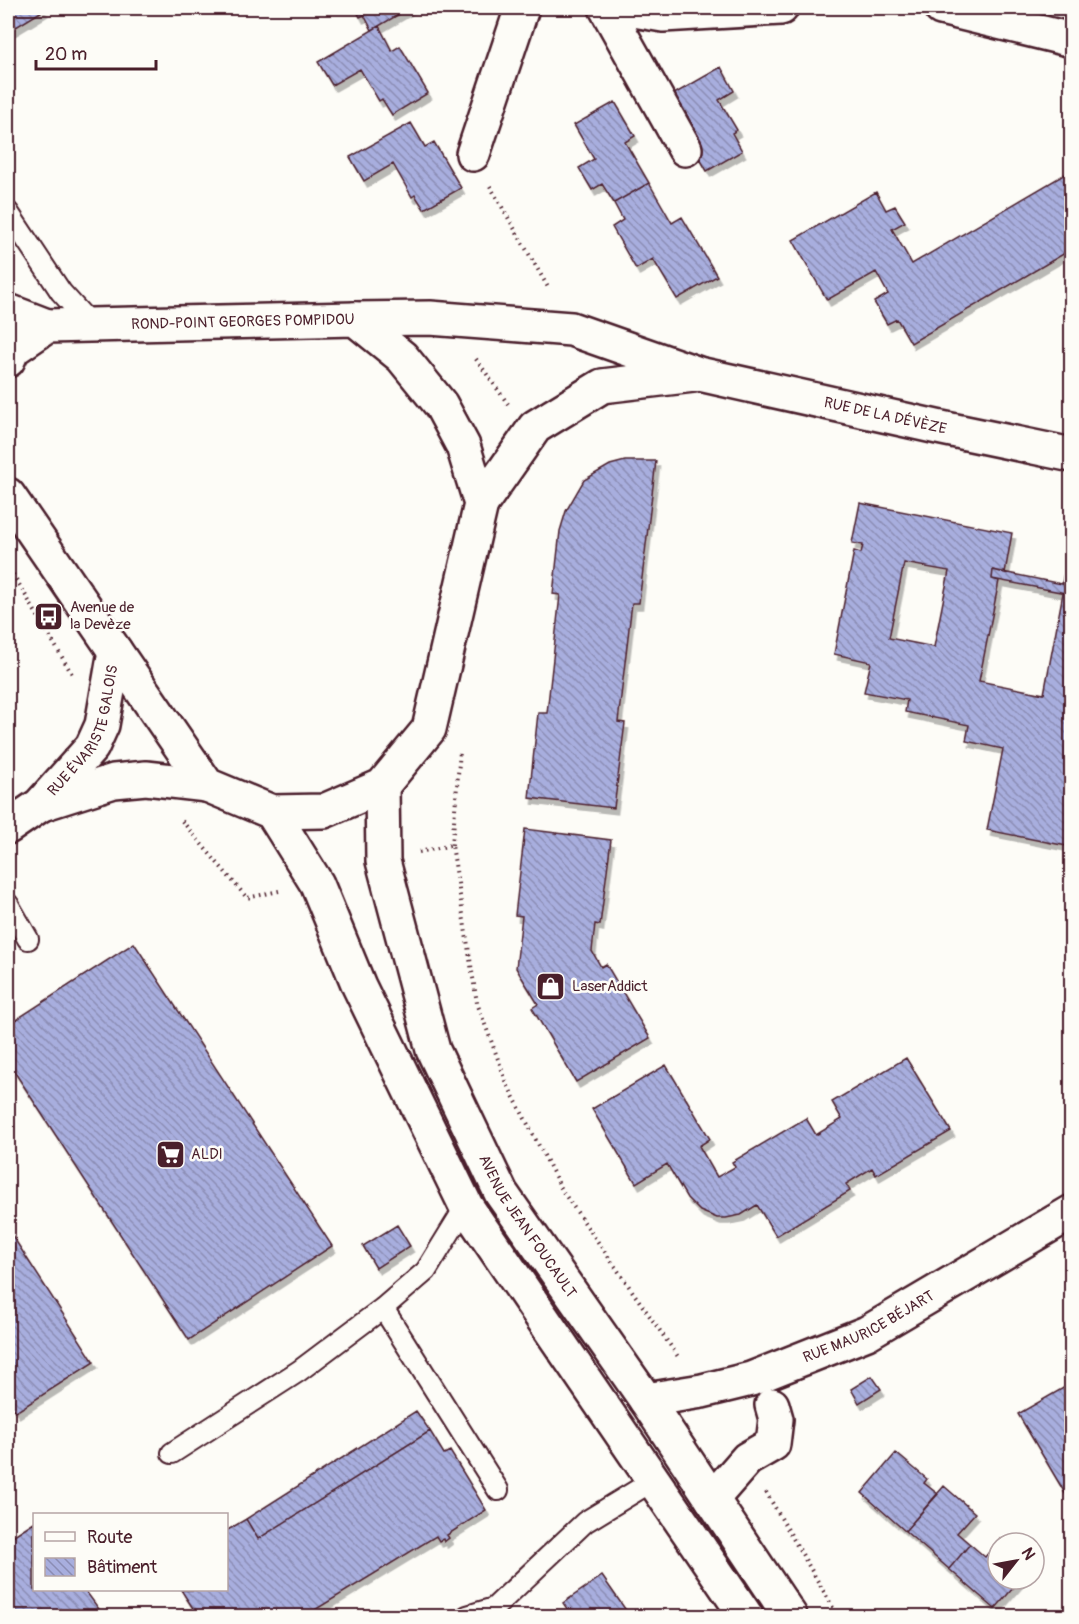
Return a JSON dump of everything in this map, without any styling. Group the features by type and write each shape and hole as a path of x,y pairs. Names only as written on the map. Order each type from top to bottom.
{"main road":[{"path":"473,154 522,8"},
{"path":"606,8 685,149"},
{"path":"622,8 663,15 781,8"},
{"path":"941,8 1071,40"},
{"path":"8,311 47,326"},
{"name":"RUE DE LA DÉVÈZE","path":"355,320 430,318 571,328 699,374 1071,455"},
{"name":"ROND-POINT GEORGES POMPIDOU","path":"47,326 355,320 402,357 441,405 462,446 481,504"},
{"path":"8,360 14,349 47,326"},
{"name":"RUE DE LA DÉVÈZE","path":"481,504 535,427 602,386 699,374"},
{"path":"8,496 207,785 272,812 324,812 382,786 429,729 481,504"},
{"name":"RUE ÉVARISTE GALOIS","path":"8,827 40,805 92,747 102,725 115,651"},
{"name":"RUE ÉVARISTE GALOIS","path":"40,805 114,781 146,778 207,785"},
{"name":"AVENUE JEAN FOUCAULT","path":"382,786 383,861 433,1050 501,1193 646,1400 790,1617"},
{"path":"272,812 317,884 359,986 466,1206 746,1617"},
{"name":"RUE MAURICE BÉJART","path":"646,1400 702,1391 751,1379 867,1333 1071,1212"},
{"path":"712,1499 747,1459 772,1444 777,1419 772,1406"}],"lane":[{"path":"8,212 61,292 91,325"},
{"path":"8,904 28,939"},
{"path":"172,1453 299,1371 383,1308 426,1271 466,1206"},
{"path":"383,1308 498,1491"},
{"path":"467,1617 494,1608 585,1522 654,1480"}],"path":[{"path":"473,154 571,328"},
{"path":"458,320 457,336 530,434"},
{"path":"462,741 452,845 477,1003 508,1086 563,1192 702,1391"},
{"path":"383,861 452,845"},
{"path":"747,1459 837,1617"}],"building":[{"path":"8,8 42,8 44,10 8,32"},
{"path":"355,8 410,8 372,30 364,15 360,17"},
{"path":"379,26 392,51 400,46 428,93 392,115 382,99 379,101 360,69 332,85 318,62"},
{"path":"721,67 734,91 719,100 737,130 732,133 742,151 707,171 679,123 688,117 674,94"},
{"path":"615,102 635,136 625,142 649,183 614,203 602,184 592,190 579,168 594,159 574,125"},
{"path":"411,123 425,147 434,142 461,188 424,209 415,195 412,197 393,164 364,181 350,157"},
{"path":"1072,170 1072,249 911,343 897,319 887,324 874,302 888,294 876,272 827,300 793,240 876,192 886,210 895,206 905,222 892,229 912,264"},
{"path":"649,183 672,223 682,217 717,276 677,299 653,259 636,269 612,227 623,220 614,203"},
{"path":"625,461 656,461 639,603 632,603 618,722 625,723 614,808 529,798 538,713 547,713 560,595 553,594 560,531 566,511 584,480 610,465"},
{"path":"860,503 1012,533 1005,573 993,570 992,579 999,581 979,681 1044,694 1063,593 1071,594 1072,592 1072,847 987,830 1003,749 966,741 969,725 905,712 907,700 864,692 871,662 834,654 854,551 861,553 863,545 852,543","holes":["904,563 949,571 934,647 889,638"]},
{"path":"1069,545 1072,545 1072,586 1062,584"},
{"path":"993,570 1072,586 1071,594 992,579"},
{"path":"525,829 611,840 600,925 595,924 592,951 601,967 606,964 650,1038 576,1082 532,1008 538,1004 516,968 522,916 515,915"},
{"name":"ALDI","path":"134,943 332,1246 189,1340 8,1062 8,1025"},
{"path":"906,1058 951,1131 876,1175 872,1168 846,1184 850,1191 776,1236 757,1205 741,1215 726,1218 717,1218 700,1211 687,1198 667,1164 636,1183 592,1109 666,1065 710,1139 699,1146 717,1177 735,1167 732,1162 806,1118 816,1135 842,1119 832,1102"},
{"path":"397,1225 410,1246 376,1268 363,1246"},
{"path":"8,1229 94,1362 16,1412 8,1400"},
{"path":"872,1376 881,1389 859,1403 851,1389"},
{"path":"1072,1383 1072,1505 1018,1414"},
{"path":"416,1411 430,1431 258,1539 246,1519"},
{"path":"430,1431 444,1454 450,1451 486,1510 447,1535 449,1538 444,1542 443,1539 439,1541 436,1536 305,1616 198,1616 182,1591 228,1591 228,1530 246,1519 258,1539"},
{"path":"896,1453 927,1479 924,1483 938,1494 905,1531 862,1493"},
{"path":"944,1486 975,1513 957,1533 970,1544 949,1569 905,1531"},
{"path":"33,1523 33,1591 86,1591 104,1616 8,1616 8,1539"},
{"path":"970,1544 985,1557 986,1591 1011,1591 995,1609 949,1569"},
{"path":"602,1576 630,1616 572,1616 563,1603"}],"place":[{"name":"Avenue de la Devèze","path":"49,616"},
{"name":"LaserAddict","path":"551,986"},
{"name":"ALDI","path":"170,1154"}]}
